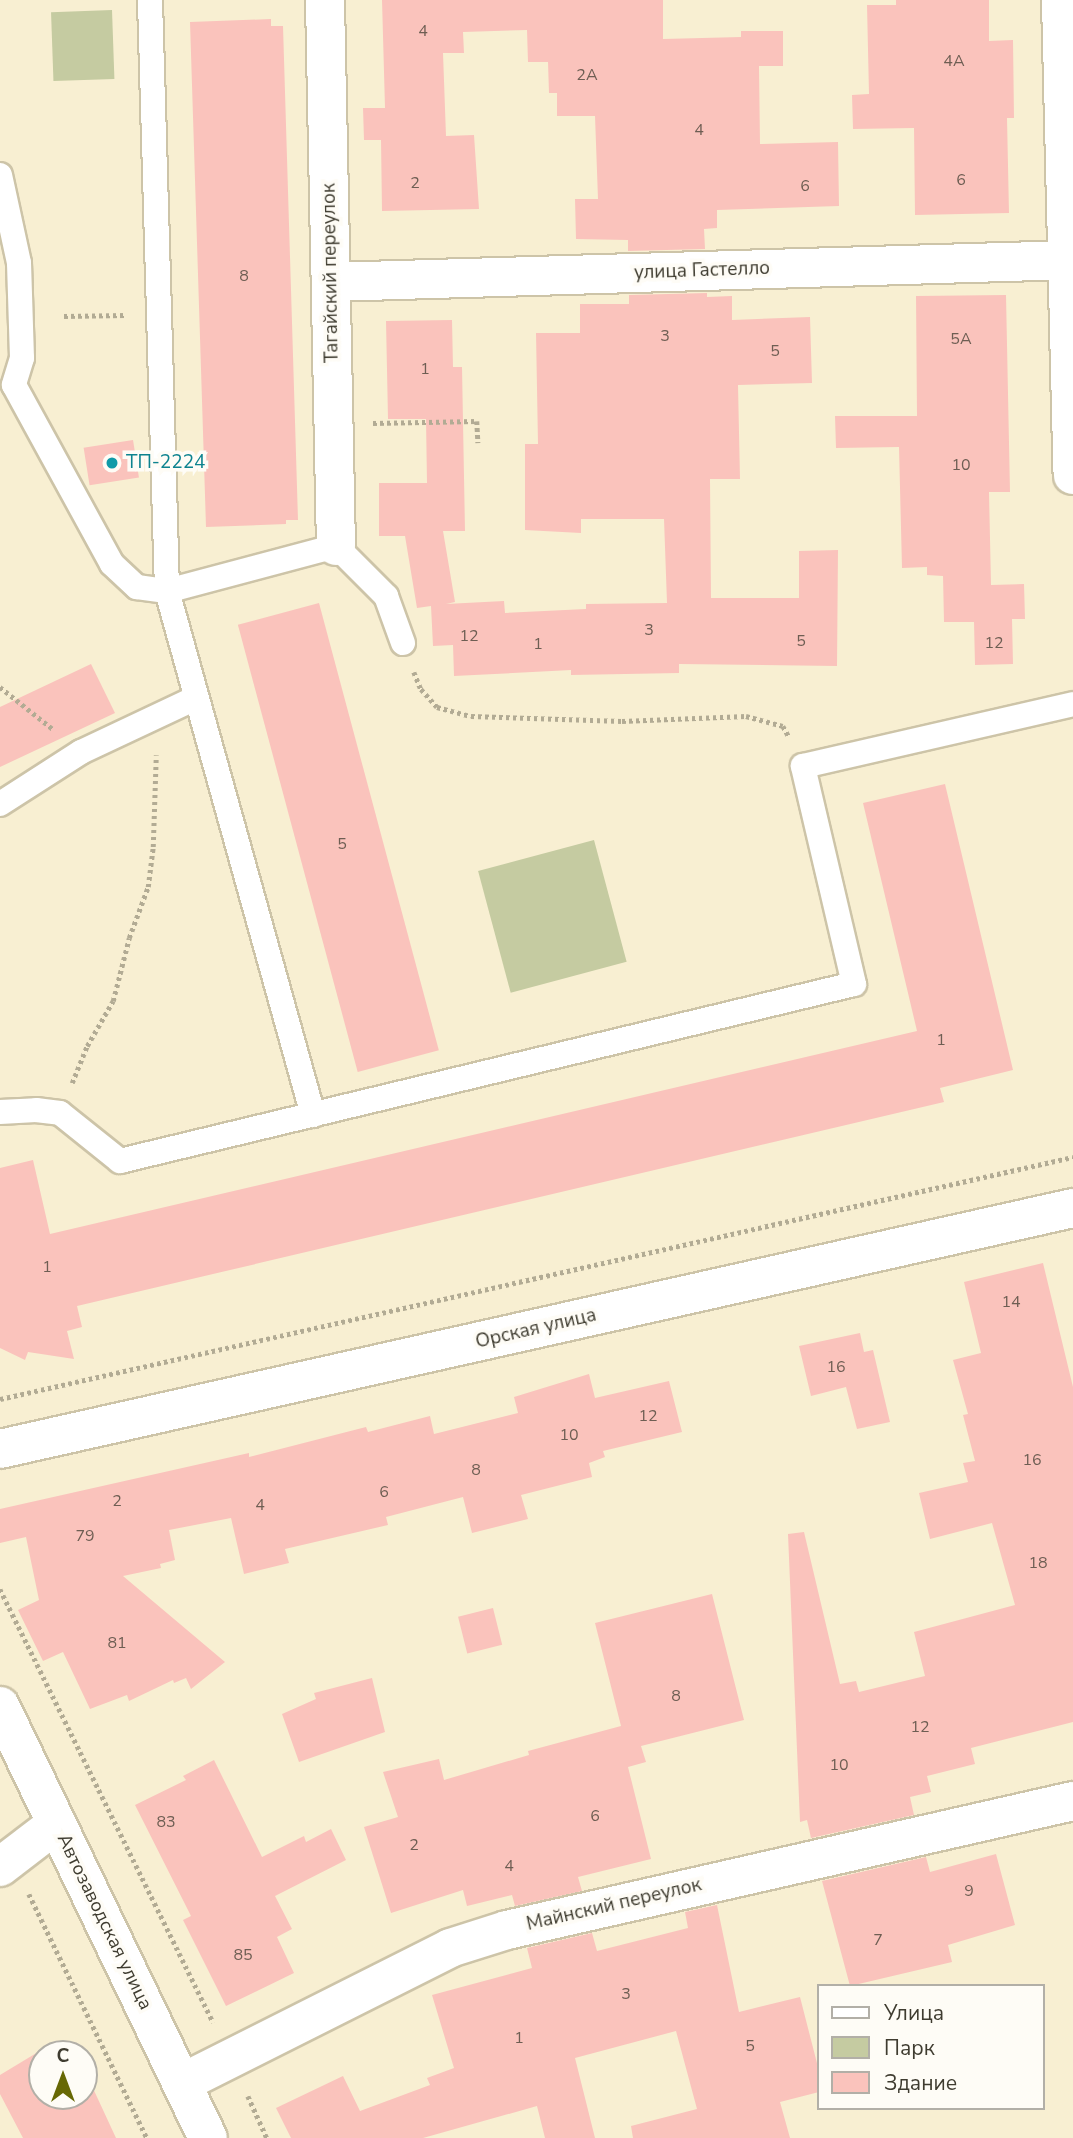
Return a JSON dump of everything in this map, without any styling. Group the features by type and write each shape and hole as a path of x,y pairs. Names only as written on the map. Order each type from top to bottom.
{"street":[{"name":"Тагайский переулок","path":"325,0 336,546"},
{"path":"1061,0 1070,260 1073,475"},
{"name":"улица Гастелло","path":"331,282 1070,260"},
{"name":"Орская улица","path":"0,1449 1073,1208"},
{"name":"Автозаводская улица","path":"0,1706 207,2138"},
{"name":"Майнский переулок","path":"182,2083 450,1948 507,1930 1073,1801"},
{"path":"6,1862 56,1824"}],"lane":[{"path":"150,0 167,591 313,1115"},
{"path":"0,175 19,263 22,358 7,380 112,564 137,586 167,591 336,546 387,596 403,643"},
{"path":"0,804 81,752 196,698"},
{"path":"0,1112 36,1110 60,1113 120,1161 854,984 803,766 1073,704"}],"path":[{"path":"64,316 159,314"},
{"path":"334,424 477,421 478,443"},
{"path":"403,643 421,689 437,707 471,716 622,721 746,716 783,726 803,766"},
{"path":"0,687 81,752"},
{"path":"60,1113 87,1046 113,1001 129,939 148,887 153,848 158,716"},
{"path":"0,1399 1073,1157"},
{"path":"0,1589 231,2059 267,2138"},
{"path":"6,1862 147,2138"}],"green space":[{"path":"112,10 114,79 53,81 51,12"},
{"path":"594,840 627,962 511,993 478,871"}],"building":[{"path":"382,0 663,0 663,39 741,37 741,31 783,31 783,66 759,66 760,144 838,142 839,206 717,210 717,228 704,229 705,249 628,251 628,240 576,239 575,199 598,199 595,116 557,116 557,93 549,93 548,62 528,62 527,30 463,32 464,53 443,53 446,136 474,135 479,209 382,211 381,140 364,140 363,108 385,108"},
{"path":"896,0 989,0 989,41 1013,40 1014,118 1007,118 1009,213 915,215 914,128 853,129 852,95 869,94 867,5 896,5"},
{"path":"271,19 271,26 283,26 298,520 286,520 286,524 206,527 190,22"},
{"path":"707,293 707,297 732,296 732,320 810,317 812,383 738,385 740,479 710,479 711,598 799,598 799,551 838,550 837,666 679,664 679,673 571,675 571,670 454,676 453,645 433,646 431,606 417,608 405,536 379,536 379,483 427,483 426,419 388,419 386,321 452,320 453,367 462,367 465,531 443,531 455,602 446,604 504,601 505,613 586,609 586,604 667,603 664,519 581,519 581,533 525,530 525,444 538,444 536,333 580,333 580,304 629,304 629,295"},
{"path":"1006,295 1010,492 989,492 991,585 1024,584 1025,619 1012,619 1013,664 975,665 974,622 944,622 943,576 927,575 927,567 902,568 899,447 836,448 835,416 917,416 916,296"},
{"name":"ТП-2224","path":"133,440 139,478 90,485 84,448"},
{"path":"319,603 439,1050 358,1072 238,625"},
{"path":"91,664 115,713 0,767 0,707"},
{"path":"945,784 1013,1070 940,1088 944,1102 77,1306 82,1327 67,1331 74,1359 28,1352 25,1360 0,1348 0,1168 33,1160 50,1234 917,1031 863,803"},
{"path":"1043,1263 1073,1387 1073,1722 971,1748 975,1764 927,1776 931,1792 910,1797 914,1815 811,1838 807,1820 800,1822 788,1534 804,1532 840,1684 856,1681 859,1692 925,1676 914,1632 1015,1605 992,1523 930,1539 919,1493 968,1482 963,1463 975,1461 963,1415 968,1414 953,1360 981,1353 964,1282"},
{"path":"860,1333 864,1352 873,1350 890,1422 857,1429 846,1387 811,1396 799,1346"},
{"path":"589,1374 595,1398 669,1381 682,1432 603,1451 605,1457 589,1463 592,1477 521,1495 528,1519 472,1533 463,1497 386,1517 388,1525 285,1549 289,1563 244,1574 231,1518 169,1530 175,1560 160,1564 161,1568 123,1576 225,1662 191,1689 186,1678 174,1683 173,1680 129,1701 127,1695 90,1709 63,1652 43,1661 18,1610 39,1600 26,1537 0,1543 0,1509 249,1453 249,1457 366,1427 368,1432 430,1416 434,1434 518,1413 514,1397"},
{"path":"712,1594 744,1720 641,1746 646,1762 628,1767 651,1859 578,1877 582,1891 515,1906 512,1895 467,1906 463,1890 391,1913 364,1827 398,1817 383,1772 439,1759 444,1780 529,1755 528,1751 621,1726 595,1623"},
{"path":"493,1608 502,1645 467,1654 458,1617"},
{"path":"372,1678 385,1732 299,1762 282,1714 316,1699 314,1693"},
{"path":"214,1760 262,1857 304,1836 306,1842 331,1829 346,1860 275,1896 292,1929 277,1937 294,1973 226,2006 183,1920 191,1916 135,1805 186,1780 183,1776"},
{"path":"996,1854 1015,1925 948,1945 952,1962 849,1984 822,1881 926,1857 930,1872"},
{"path":"717,1905 739,2012 800,1997 818,2067 818,2092 780,2102 790,2138 633,2138 631,2126 697,2109 676,2031 575,2058 595,2138 545,2138 537,2106 423,2138 291,2138 276,2108 343,2076 360,2111 430,2085 427,2078 454,2068 432,1995 532,1968 527,1948 592,1933 597,1951 688,1928 685,1912"},
{"path":"28,2058 28,2110 98,2110 98,2099 116,2138 23,2138 0,2094 0,2075"}],"place":[{"name":"ТП-2224","path":"112,463"}]}
